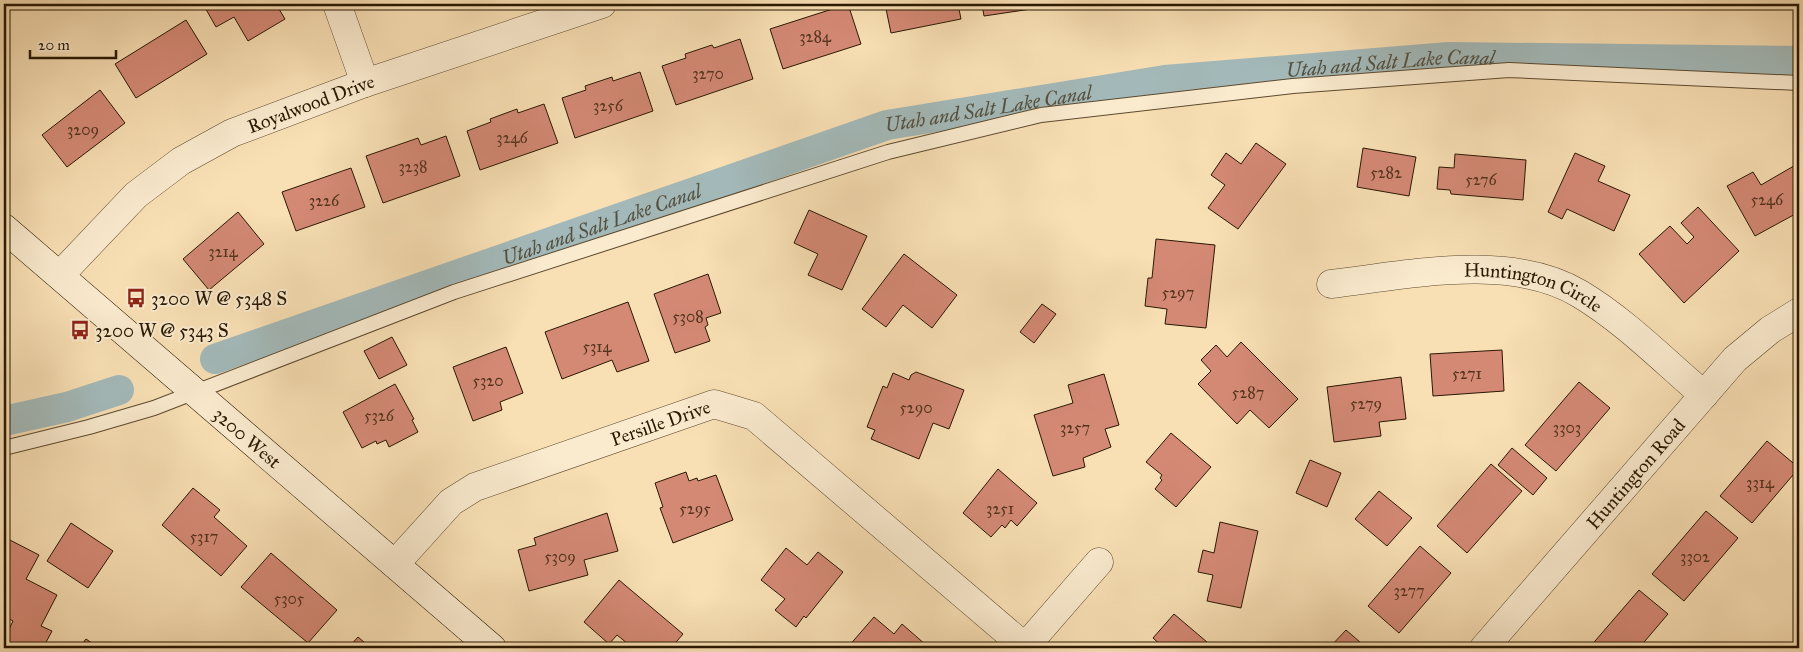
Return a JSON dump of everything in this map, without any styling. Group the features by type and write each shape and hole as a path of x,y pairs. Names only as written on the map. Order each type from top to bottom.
{"street":[{"path":"337,4 365,83"},
{"name":"Royalwood Drive","path":"60,275 136,195 181,161 232,133 365,83 602,4"},
{"name":"3200 West","path":"4,228 492,648"},
{"name":"Huntington Circle","path":"1330,284 1482,268 1555,282 1581,294 1625,327 1704,394"},
{"name":"Huntington Road","path":"1484,648 1735,359 1770,330 1799,312"},
{"name":"Persille Drive","path":"395,564 451,502 475,487 714,404 754,416 1025,648"},
{"path":"1025,648 1100,562"}],"lane":[{"path":"4,448 151,409 454,292 888,152 1041,115 1293,86 1509,70 1799,83"}],"building":[{"path":"203,4 276,4 285,19 248,41 234,17 216,27"},
{"path":"848,4 861,44 783,69 770,29"},
{"path":"885,4 958,4 961,19 891,33"},
{"path":"982,4 1065,4 984,16"},
{"path":"186,20 207,54 136,98 115,64"},
{"path":"740,39 753,79 676,105 662,66 686,58 685,54 712,45 714,48"},
{"path":"640,72 653,111 575,138 562,98 586,90 585,86 612,77 613,81"},
{"path":"100,90 125,123 67,167 42,135"},
{"path":"544,104 558,143 480,170 467,131 491,122 490,119 517,109 518,113"},
{"path":"446,136 460,176 383,203 366,156 418,138 421,145"},
{"path":"1256,143 1286,164 1238,229 1208,208 1225,185 1211,175 1226,153 1241,164"},
{"path":"1363,148 1416,157 1409,196 1357,187"},
{"path":"1575,153 1605,166 1598,181 1630,195 1614,231 1567,209 1562,219 1548,212"},
{"path":"1455,154 1526,160 1523,200 1451,194 1450,190 1437,189 1439,167 1454,168"},
{"path":"1799,163 1799,212 1755,236 1727,186 1753,172 1761,185"},
{"path":"351,168 365,207 296,231 282,192"},
{"path":"1698,207 1739,251 1684,303 1639,254 1670,226 1687,244 1694,237 1681,223"},
{"path":"809,210 867,236 842,290 808,275 818,254 794,243"},
{"path":"238,212 264,244 209,290 183,259"},
{"path":"1156,239 1215,245 1206,328 1165,324 1167,309 1145,306 1148,278 1152,278"},
{"path":"904,254 957,295 932,328 903,305 886,327 862,309"},
{"path":"708,274 721,313 706,318 708,325 705,327 710,341 675,353 654,294"},
{"path":"628,302 649,361 617,372 612,360 562,379 545,332"},
{"path":"1042,304 1056,314 1034,343 1020,332"},
{"path":"392,337 407,365 379,379 364,351"},
{"path":"1241,342 1298,399 1269,428 1250,410 1237,424 1198,384 1211,371 1201,360 1216,345 1227,357"},
{"path":"506,347 523,393 500,402 502,410 473,421 453,367"},
{"path":"1502,350 1504,391 1433,396 1430,354"},
{"path":"916,372 964,390 949,429 933,423 919,459 871,439 875,430 867,427 883,386 887,388 893,373 909,380 911,375"},
{"path":"1104,374 1119,425 1105,429 1111,447 1083,458 1085,467 1053,476 1034,415 1073,403 1068,385"},
{"path":"1401,377 1406,419 1379,422 1381,436 1334,442 1327,387"},
{"path":"1579,382 1610,408 1556,471 1525,445"},
{"path":"395,384 414,419 412,420 418,432 389,447 386,440 377,444 376,441 362,448 343,412"},
{"path":"1171,433 1211,467 1176,507 1155,489 1162,480 1160,478 1162,475 1146,462"},
{"path":"1767,441 1799,468 1752,523 1720,496"},
{"path":"1512,448 1547,478 1533,495 1498,465"},
{"path":"1310,460 1341,473 1327,507 1296,493"},
{"path":"1491,464 1522,491 1467,553 1437,526"},
{"path":"998,469 1037,503 1017,526 1011,520 1005,528 1002,525 991,537 963,513"},
{"path":"686,472 689,481 697,478 698,481 716,475 733,520 673,543 660,508 663,507 655,483"},
{"path":"193,488 220,510 214,517 247,546 221,576 162,525"},
{"path":"1379,491 1412,518 1387,546 1355,519"},
{"path":"1706,511 1738,538 1684,601 1652,574"},
{"path":"607,513 618,551 584,560 588,575 529,591 518,550 536,545 534,538"},
{"path":"1220,522 1258,531 1241,608 1207,601 1213,575 1198,572 1203,550 1214,553"},
{"path":"71,523 113,551 88,588 47,561"},
{"path":"6,538 39,555 26,579 57,595 41,626 52,631 43,648 4,647 4,639 13,621 4,616 4,543"},
{"path":"1420,546 1451,573 1399,633 1368,606"},
{"path":"786,548 807,565 818,552 843,572 806,618 804,616 796,627 775,610 785,599 761,580"},
{"path":"271,553 337,610 308,643 241,587"},
{"path":"619,580 683,634 671,648 633,648 617,635 609,644 584,622"},
{"path":"1639,590 1668,614 1639,648 1589,648"},
{"path":"1174,614 1214,648 1164,648 1153,638"},
{"path":"874,617 894,634 902,624 926,645 923,648 849,648"},
{"path":"1346,630 1367,648 1329,648"},
{"path":"358,637 371,648 348,648"},
{"path":"86,639 99,648 79,648"}],"waterway":[{"name":"Utah and Salt Lake Canal","path":"215,359 887,125 1165,80 1449,57 1799,61"},
{"name":"Utah and Salt Lake Canal","path":"4,421 67,407 119,390"}],"place":[{"name":"3200 W @ 5348 S","path":"136,298"},
{"name":"3200 W @ 5343 S","path":"80,330"}]}
